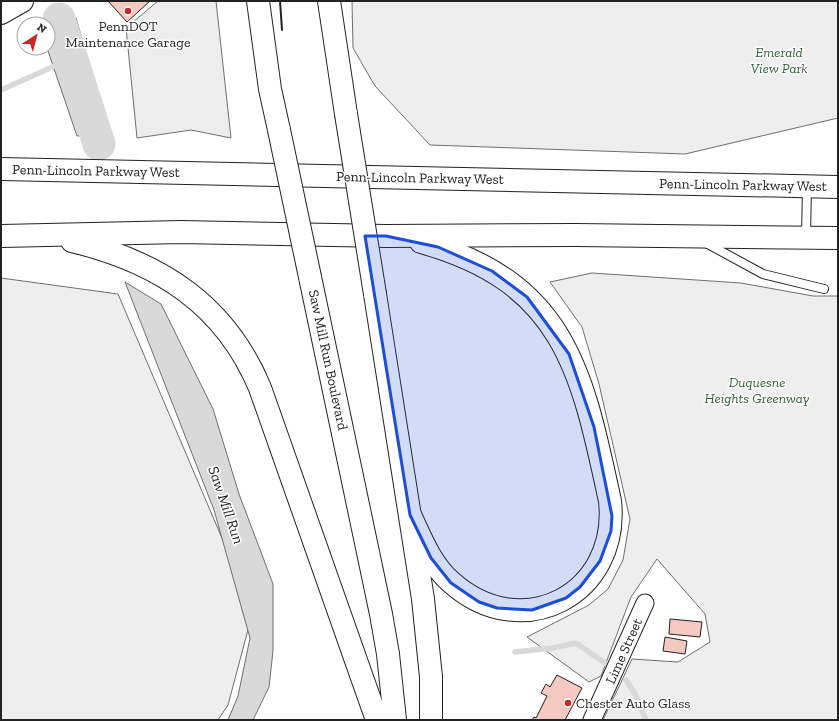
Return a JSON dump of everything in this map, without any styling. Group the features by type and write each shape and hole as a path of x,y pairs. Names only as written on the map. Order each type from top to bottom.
{"highway":[{"path":"1,13 22,1"},
{"name":"Saw Mill Run Boulevard","path":"258,1 269,82 381,614 388,654 395,720"},
{"path":"317,1 337,57"},
{"path":"330,1 337,57 410,515 428,638 431,720"},
{"name":"Penn-Lincoln Parkway West","path":"1,169 838,187"},
{"path":"1,236 34,234 181,232 386,236 694,235 838,238"},
{"path":"34,234 99,248 124,256 162,274 189,292 206,308 238,346 252,367 260,388 377,720"},
{"path":"386,236 438,247 473,260 511,283 542,313 569,354 579,377 594,427 612,516 611,531 606,546 591,574 580,587 566,598 550,606 532,610 515,611 497,608 479,602 451,583 431,558 410,515"}],"street":[{"name":"Lime Street","path":"592,720 645,604"}],"lane":[{"path":"806,237 807,186"},
{"path":"694,235 758,272 824,289"}],"highlighted area":[{"path":"365,236 386,236 438,247 492,271 527,297 569,354 594,427 612,516 611,531 600,561 580,587 566,598 532,610 497,608 479,602 451,583 431,558 410,515"}],"green space":[{"name":"Emerald View Park","path":"352,1 838,1 838,118 685,154 430,145 375,86 353,48"},
{"name":"Duquesne Heights Greenway","path":"592,273 741,283 813,296 838,296 838,720 603,720 632,659 678,662 710,642 705,614 657,559 631,597 601,676 589,682 527,637 589,605 608,589 623,560 630,519 599,384 582,327 550,282"},
{"path":"1,278 118,294 253,611 228,705 218,720 1,720"}],"shaded area":[{"path":"158,1 216,1 231,138 191,130 137,138 126,28"}],"water":[{"path":"76,18 109,133 77,136 50,56 56,56 56,21 59,19"},
{"path":"125,282 161,304 213,409 239,494 273,584 273,651 269,687 253,720 228,720 238,696 250,638 214,510"}],"building":[{"name":"PennDOT Maintenance Garage","path":"108,1 150,1 127,22"},
{"path":"670,619 702,622 700,637 669,634"},
{"path":"665,637 687,641 685,654 663,651"},
{"path":"557,675 582,688 565,720 532,720 534,717 536,718 547,696 541,693 546,684 550,687"}],"waterway":[{"name":"Saw Mill Run","path":"59,19 99,144"},
{"path":"1,90 59,64"},
{"path":"515,652 553,648 576,643 609,666"},
{"path":"626,680 636,696 646,720"}],"wall":[{"path":"280,1 282,30"}],"place":[{"name":"PennDOT Maintenance Garage","path":"128,11"},
{"name":"Chester Auto Glass","path":"568,703"}]}
